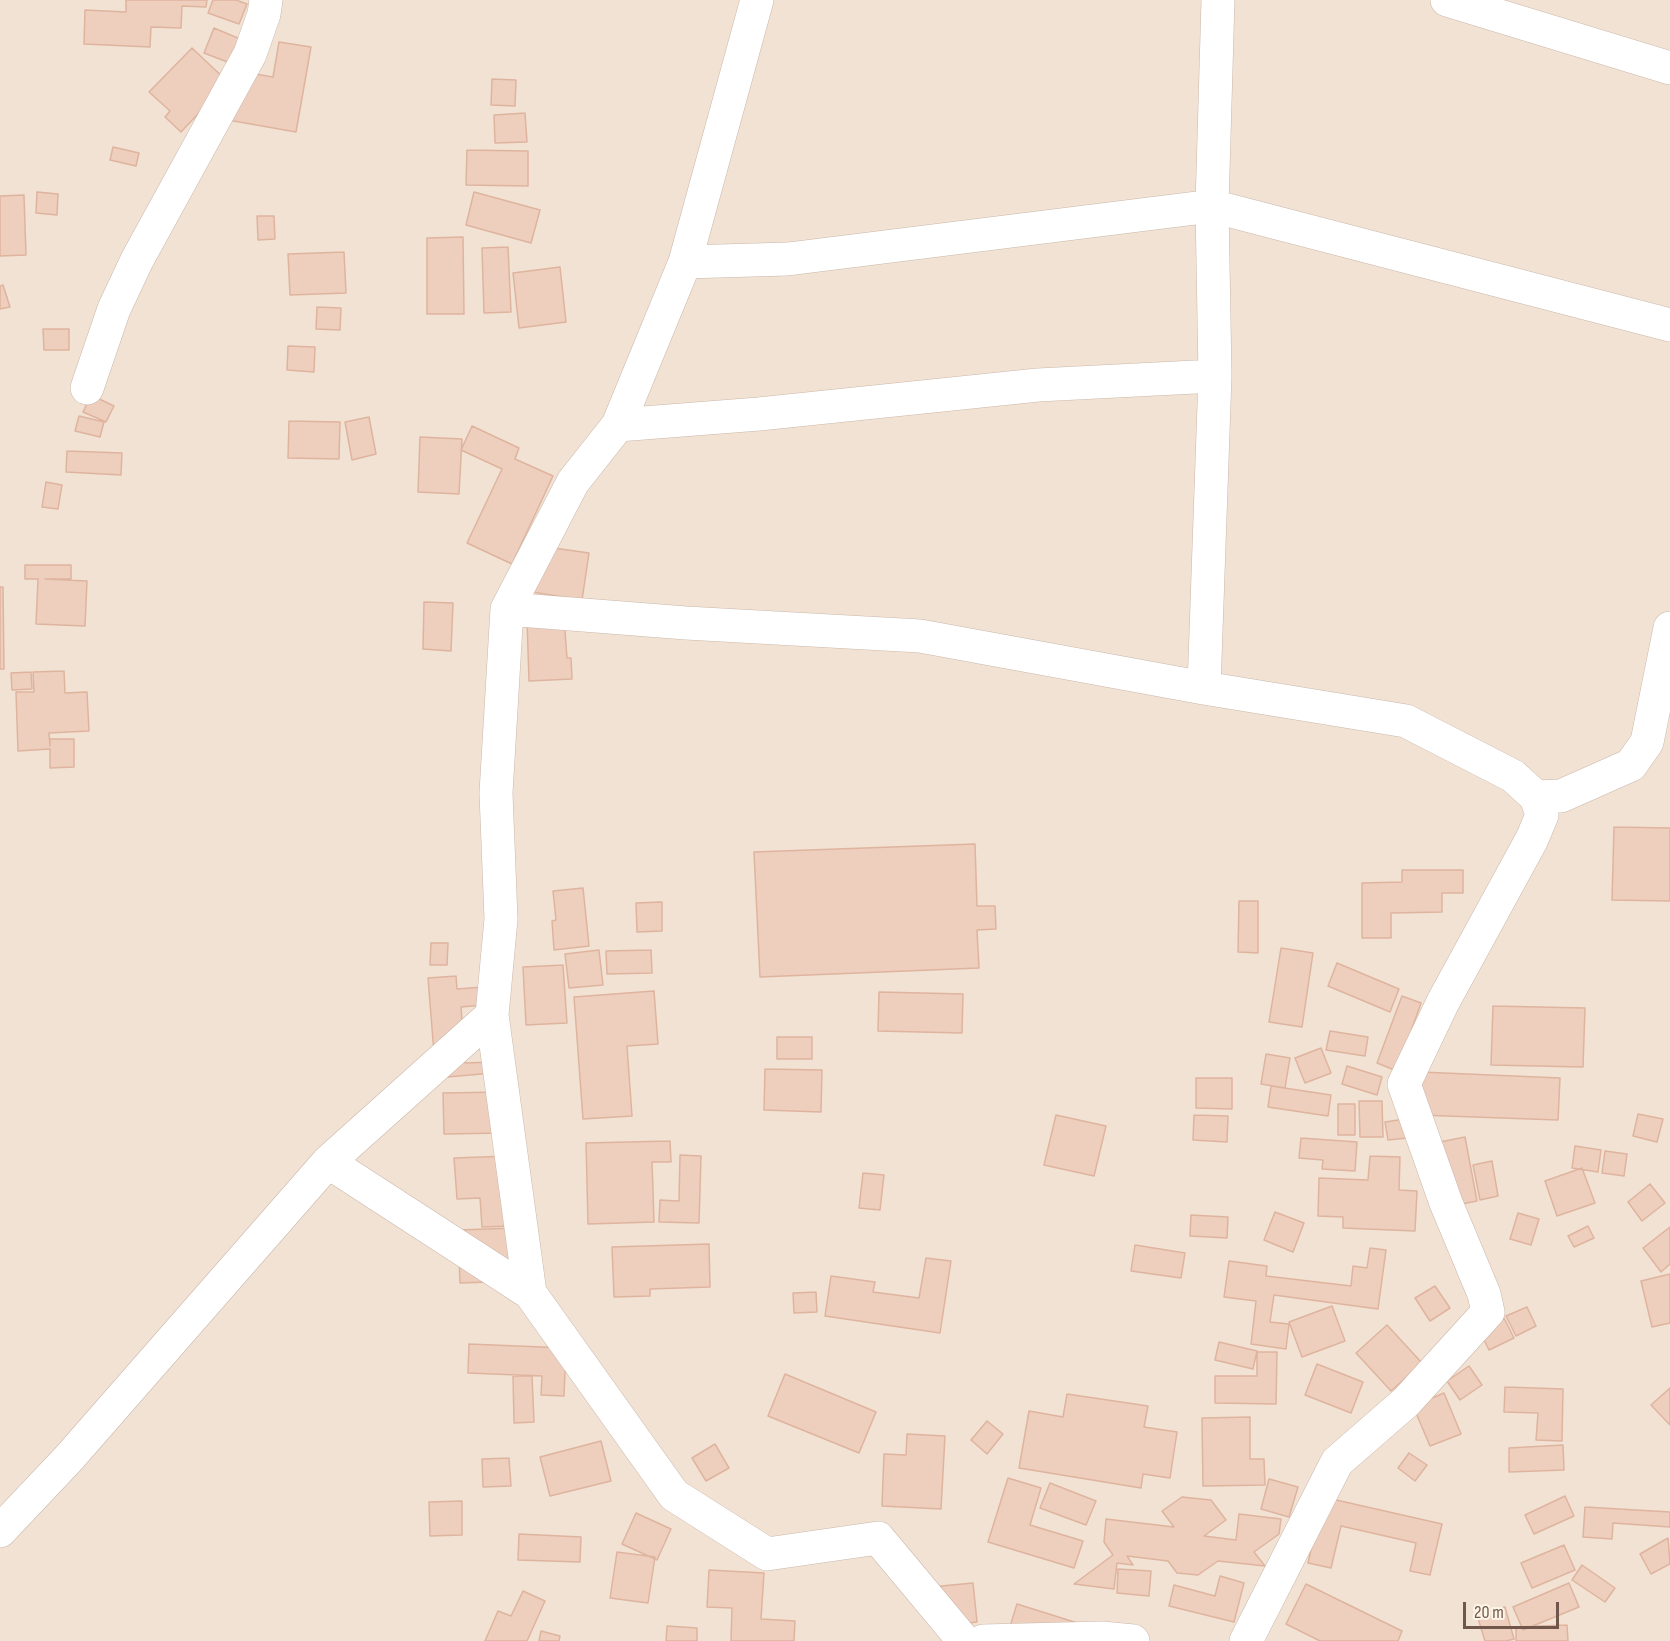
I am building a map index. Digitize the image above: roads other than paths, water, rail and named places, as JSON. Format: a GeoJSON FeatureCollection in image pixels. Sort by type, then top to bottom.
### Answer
{"type":"FeatureCollection","features":[{"type":"Feature","properties":{"kind":"street"},"geometry":{"type":"LineString","coordinates":[[87,388],[114,309],[137,261],[250,54],[264,14],[266,0]]}},
{"type":"Feature","properties":{"kind":"street"},"geometry":{"type":"LineString","coordinates":[[530,1293],[492,1015],[501,919],[496,793],[507,609],[573,482],[618,425],[685,262],[757,0]]}},
{"type":"Feature","properties":{"kind":"street"},"geometry":{"type":"LineString","coordinates":[[1204,688],[1215,376],[1212,206],[1218,0]]}},
{"type":"Feature","properties":{"kind":"street"},"geometry":{"type":"LineString","coordinates":[[1447,0],[1670,68]]}},
{"type":"Feature","properties":{"kind":"street"},"geometry":{"type":"LineString","coordinates":[[685,262],[788,259],[1212,206],[1670,324]]}},
{"type":"Feature","properties":{"kind":"street"},"geometry":{"type":"LineString","coordinates":[[618,425],[759,414],[1038,385],[1215,376]]}},
{"type":"Feature","properties":{"kind":"street"},"geometry":{"type":"LineString","coordinates":[[507,609],[686,623],[920,636],[1204,688],[1406,721],[1514,776],[1536,797],[1542,815],[1532,839],[1443,1002],[1404,1084],[1446,1203],[1484,1294],[1488,1312],[1406,1402],[1336,1462],[1246,1641]]}},
{"type":"Feature","properties":{"kind":"street"},"geometry":{"type":"LineString","coordinates":[[1536,797],[1561,796],[1631,765],[1647,742],[1670,628]]}},
{"type":"Feature","properties":{"kind":"street"},"geometry":{"type":"LineString","coordinates":[[0,1531],[69,1458],[328,1162],[492,1015]]}},
{"type":"Feature","properties":{"kind":"street"},"geometry":{"type":"LineString","coordinates":[[328,1162],[530,1293],[674,1495],[767,1554],[878,1538],[964,1641]]}},
{"type":"Feature","properties":{"kind":"street"},"geometry":{"type":"LineString","coordinates":[[983,1641],[1102,1638],[1133,1641]]}}]}
